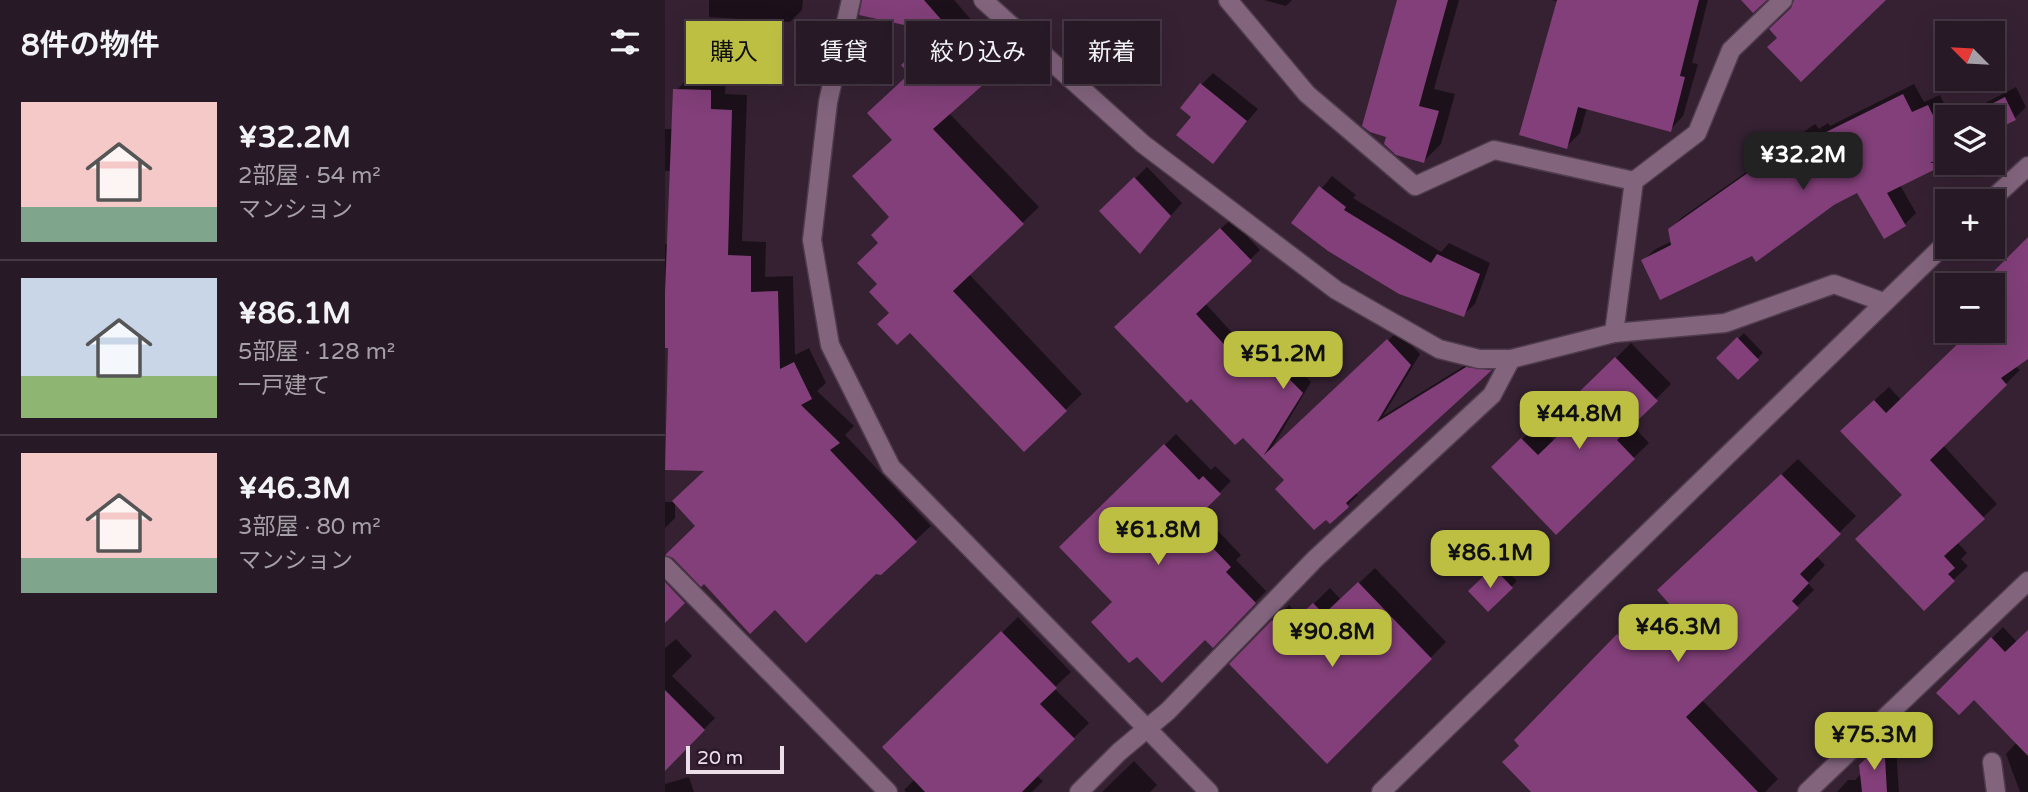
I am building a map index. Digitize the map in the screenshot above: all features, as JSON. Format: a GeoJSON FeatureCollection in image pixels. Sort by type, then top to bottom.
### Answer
{"type":"FeatureCollection","features":[{"type":"Feature","properties":{"kind":"street"},"geometry":{"type":"LineString","coordinates":[[851,0],[828,102],[812,240],[830,345],[891,467],[1145,730],[1209,792]]}},
{"type":"Feature","properties":{"kind":"street"},"geometry":{"type":"LineString","coordinates":[[983,0],[1143,144],[1336,290],[1439,349],[1479,359],[1511,359],[1614,333],[1725,323],[1834,284],[1882,302]]}},
{"type":"Feature","properties":{"kind":"street"},"geometry":{"type":"LineString","coordinates":[[1228,0],[1307,94],[1415,186],[1494,150],[1634,181]]}},
{"type":"Feature","properties":{"kind":"street"},"geometry":{"type":"LineString","coordinates":[[1614,333],[1634,181],[1697,133],[1731,50],[1783,0]]}},
{"type":"Feature","properties":{"kind":"street"},"geometry":{"type":"LineString","coordinates":[[2003,189],[2028,166]]}},
{"type":"Feature","properties":{"kind":"street"},"geometry":{"type":"LineString","coordinates":[[1381,792],[1935,253]]}},
{"type":"Feature","properties":{"kind":"street"},"geometry":{"type":"LineString","coordinates":[[1079,792],[1168,711],[1315,559],[1492,395],[1511,359]]}},
{"type":"Feature","properties":{"kind":"street"},"geometry":{"type":"LineString","coordinates":[[665,566],[888,792]]}},
{"type":"Feature","properties":{"kind":"street"},"geometry":{"type":"LineString","coordinates":[[1807,792],[2028,581]]}},
{"type":"Feature","properties":{"kind":"street"},"geometry":{"type":"LineString","coordinates":[[1992,762],[1996,792]]}},
{"type":"Feature","properties":{"kind":"building"},"geometry":{"type":"Polygon","coordinates":[[[862,0],[924,0],[942,21],[906,21],[906,25],[859,15],[862,0]]]}},
{"type":"Feature","properties":{"kind":"building"},"geometry":{"type":"Polygon","coordinates":[[[1397,0],[1448,0],[1419,106],[1439,111],[1424,163],[1396,155],[1384,144],[1386,137],[1370,132],[1362,126],[1397,0]]]}},
{"type":"Feature","properties":{"kind":"building"},"geometry":{"type":"Polygon","coordinates":[[[1557,0],[1699,0],[1680,76],[1685,77],[1671,132],[1578,107],[1567,149],[1519,135],[1557,0]]]}},
{"type":"Feature","properties":{"kind":"building"},"geometry":{"type":"Polygon","coordinates":[[[1741,0],[1767,0],[1753,13],[1741,0]]]}},
{"type":"Feature","properties":{"kind":"building"},"geometry":{"type":"Polygon","coordinates":[[[1794,0],[1886,0],[1801,82],[1767,47],[1777,38],[1769,29],[1791,8],[1794,0]]]}},
{"type":"Feature","properties":{"kind":"building"},"geometry":{"type":"Polygon","coordinates":[[[906,77],[906,84],[984,84],[933,129],[1024,224],[953,291],[1067,411],[1024,452],[910,333],[897,345],[877,324],[889,313],[869,292],[877,284],[857,263],[878,243],[871,235],[889,217],[852,176],[892,140],[867,113],[906,77]]]}},
{"type":"Feature","properties":{"kind":"building"},"geometry":{"type":"Polygon","coordinates":[[[1200,83],[1247,121],[1213,164],[1176,135],[1191,117],[1180,108],[1200,83]]]}},
{"type":"Feature","properties":{"kind":"building"},"geometry":{"type":"Polygon","coordinates":[[[673,89],[711,90],[711,109],[732,110],[728,255],[751,256],[751,292],[778,291],[780,369],[794,362],[812,399],[801,405],[840,443],[830,450],[917,542],[881,575],[876,574],[806,643],[775,610],[750,634],[704,584],[701,587],[673,558],[665,555],[695,526],[672,501],[704,471],[665,470],[668,348],[665,348],[665,292],[673,89]]]}},
{"type":"Feature","properties":{"kind":"building"},"geometry":{"type":"Polygon","coordinates":[[[1903,94],[1912,112],[1928,105],[1935,120],[1935,160],[1930,163],[1935,163],[1935,169],[1887,193],[1906,226],[1884,239],[1857,193],[1834,205],[1756,262],[1752,256],[1660,300],[1641,260],[1671,245],[1668,229],[1803,134],[1807,138],[1816,133],[1818,136],[1903,94]]]}},
{"type":"Feature","properties":{"kind":"building"},"geometry":{"type":"Polygon","coordinates":[[[2005,97],[2016,120],[2005,125],[2005,105],[1989,105],[2005,97]]]}},
{"type":"Feature","properties":{"kind":"building"},"geometry":{"type":"Polygon","coordinates":[[[1134,177],[1171,216],[1140,254],[1099,211],[1134,177]]]}},
{"type":"Feature","properties":{"kind":"building"},"geometry":{"type":"Polygon","coordinates":[[[1319,186],[1346,207],[1344,210],[1431,263],[1437,254],[1480,274],[1464,317],[1399,294],[1328,251],[1291,223],[1319,186]]]}},
{"type":"Feature","properties":{"kind":"building"},"geometry":{"type":"Polygon","coordinates":[[[1220,228],[1252,261],[1196,314],[1245,367],[1262,351],[1303,393],[1264,455],[1387,339],[1411,365],[1377,422],[1466,367],[1492,370],[1346,503],[1349,507],[1330,524],[1326,520],[1314,530],[1275,489],[1284,480],[1243,438],[1235,445],[1191,399],[1187,403],[1114,327],[1220,228]]]}},
{"type":"Feature","properties":{"kind":"building"},"geometry":{"type":"Polygon","coordinates":[[[2028,237],[2028,359],[2001,378],[2007,385],[1930,460],[1985,519],[1944,556],[1955,568],[1948,574],[1955,581],[1924,611],[1855,539],[1902,495],[1840,431],[1874,400],[1886,413],[1959,343],[2005,343],[2005,273],[1992,273],[2028,237]]]}},
{"type":"Feature","properties":{"kind":"building"},"geometry":{"type":"Polygon","coordinates":[[[1737,337],[1759,360],[1738,380],[1716,358],[1737,337]]]}},
{"type":"Feature","properties":{"kind":"building"},"geometry":{"type":"Polygon","coordinates":[[[1615,357],[1658,401],[1617,440],[1635,459],[1556,535],[1491,467],[1521,438],[1538,455],[1592,403],[1580,391],[1615,357]]]}},
{"type":"Feature","properties":{"kind":"building"},"geometry":{"type":"Polygon","coordinates":[[[1164,444],[1199,480],[1203,476],[1221,494],[1190,524],[1231,567],[1226,572],[1256,603],[1213,648],[1205,640],[1162,683],[1137,657],[1129,663],[1091,622],[1112,602],[1059,547],[1164,444]]]}},
{"type":"Feature","properties":{"kind":"building"},"geometry":{"type":"Polygon","coordinates":[[[1781,474],[1841,534],[1800,574],[1809,583],[1792,601],[1799,608],[1686,717],[1758,792],[1531,792],[1502,762],[1519,746],[1514,740],[1617,634],[1629,647],[1671,606],[1657,590],[1781,474]]]}},
{"type":"Feature","properties":{"kind":"building"},"geometry":{"type":"Polygon","coordinates":[[[1493,567],[1513,588],[1488,612],[1468,591],[1493,567]]]}},
{"type":"Feature","properties":{"kind":"building"},"geometry":{"type":"Polygon","coordinates":[[[665,582],[685,603],[665,623],[665,582]]]}},
{"type":"Feature","properties":{"kind":"building"},"geometry":{"type":"Polygon","coordinates":[[[1358,582],[1432,659],[1327,764],[1229,664],[1272,620],[1283,631],[1313,603],[1324,614],[1358,582]]]}},
{"type":"Feature","properties":{"kind":"building"},"geometry":{"type":"Polygon","coordinates":[[[2028,630],[2028,756],[1974,700],[1959,715],[1936,693],[1991,637],[2005,652],[2028,630]]]}},
{"type":"Feature","properties":{"kind":"building"},"geometry":{"type":"Polygon","coordinates":[[[1001,631],[1057,688],[1040,704],[1075,739],[1022,792],[925,792],[882,747],[1001,631]]]}},
{"type":"Feature","properties":{"kind":"building"},"geometry":{"type":"Polygon","coordinates":[[[665,690],[705,730],[665,771],[665,690]]]}},
{"type":"Feature","properties":{"kind":"building"},"geometry":{"type":"Polygon","coordinates":[[[1884,741],[1887,792],[1862,792],[1859,765],[1884,741]]]}}]}
